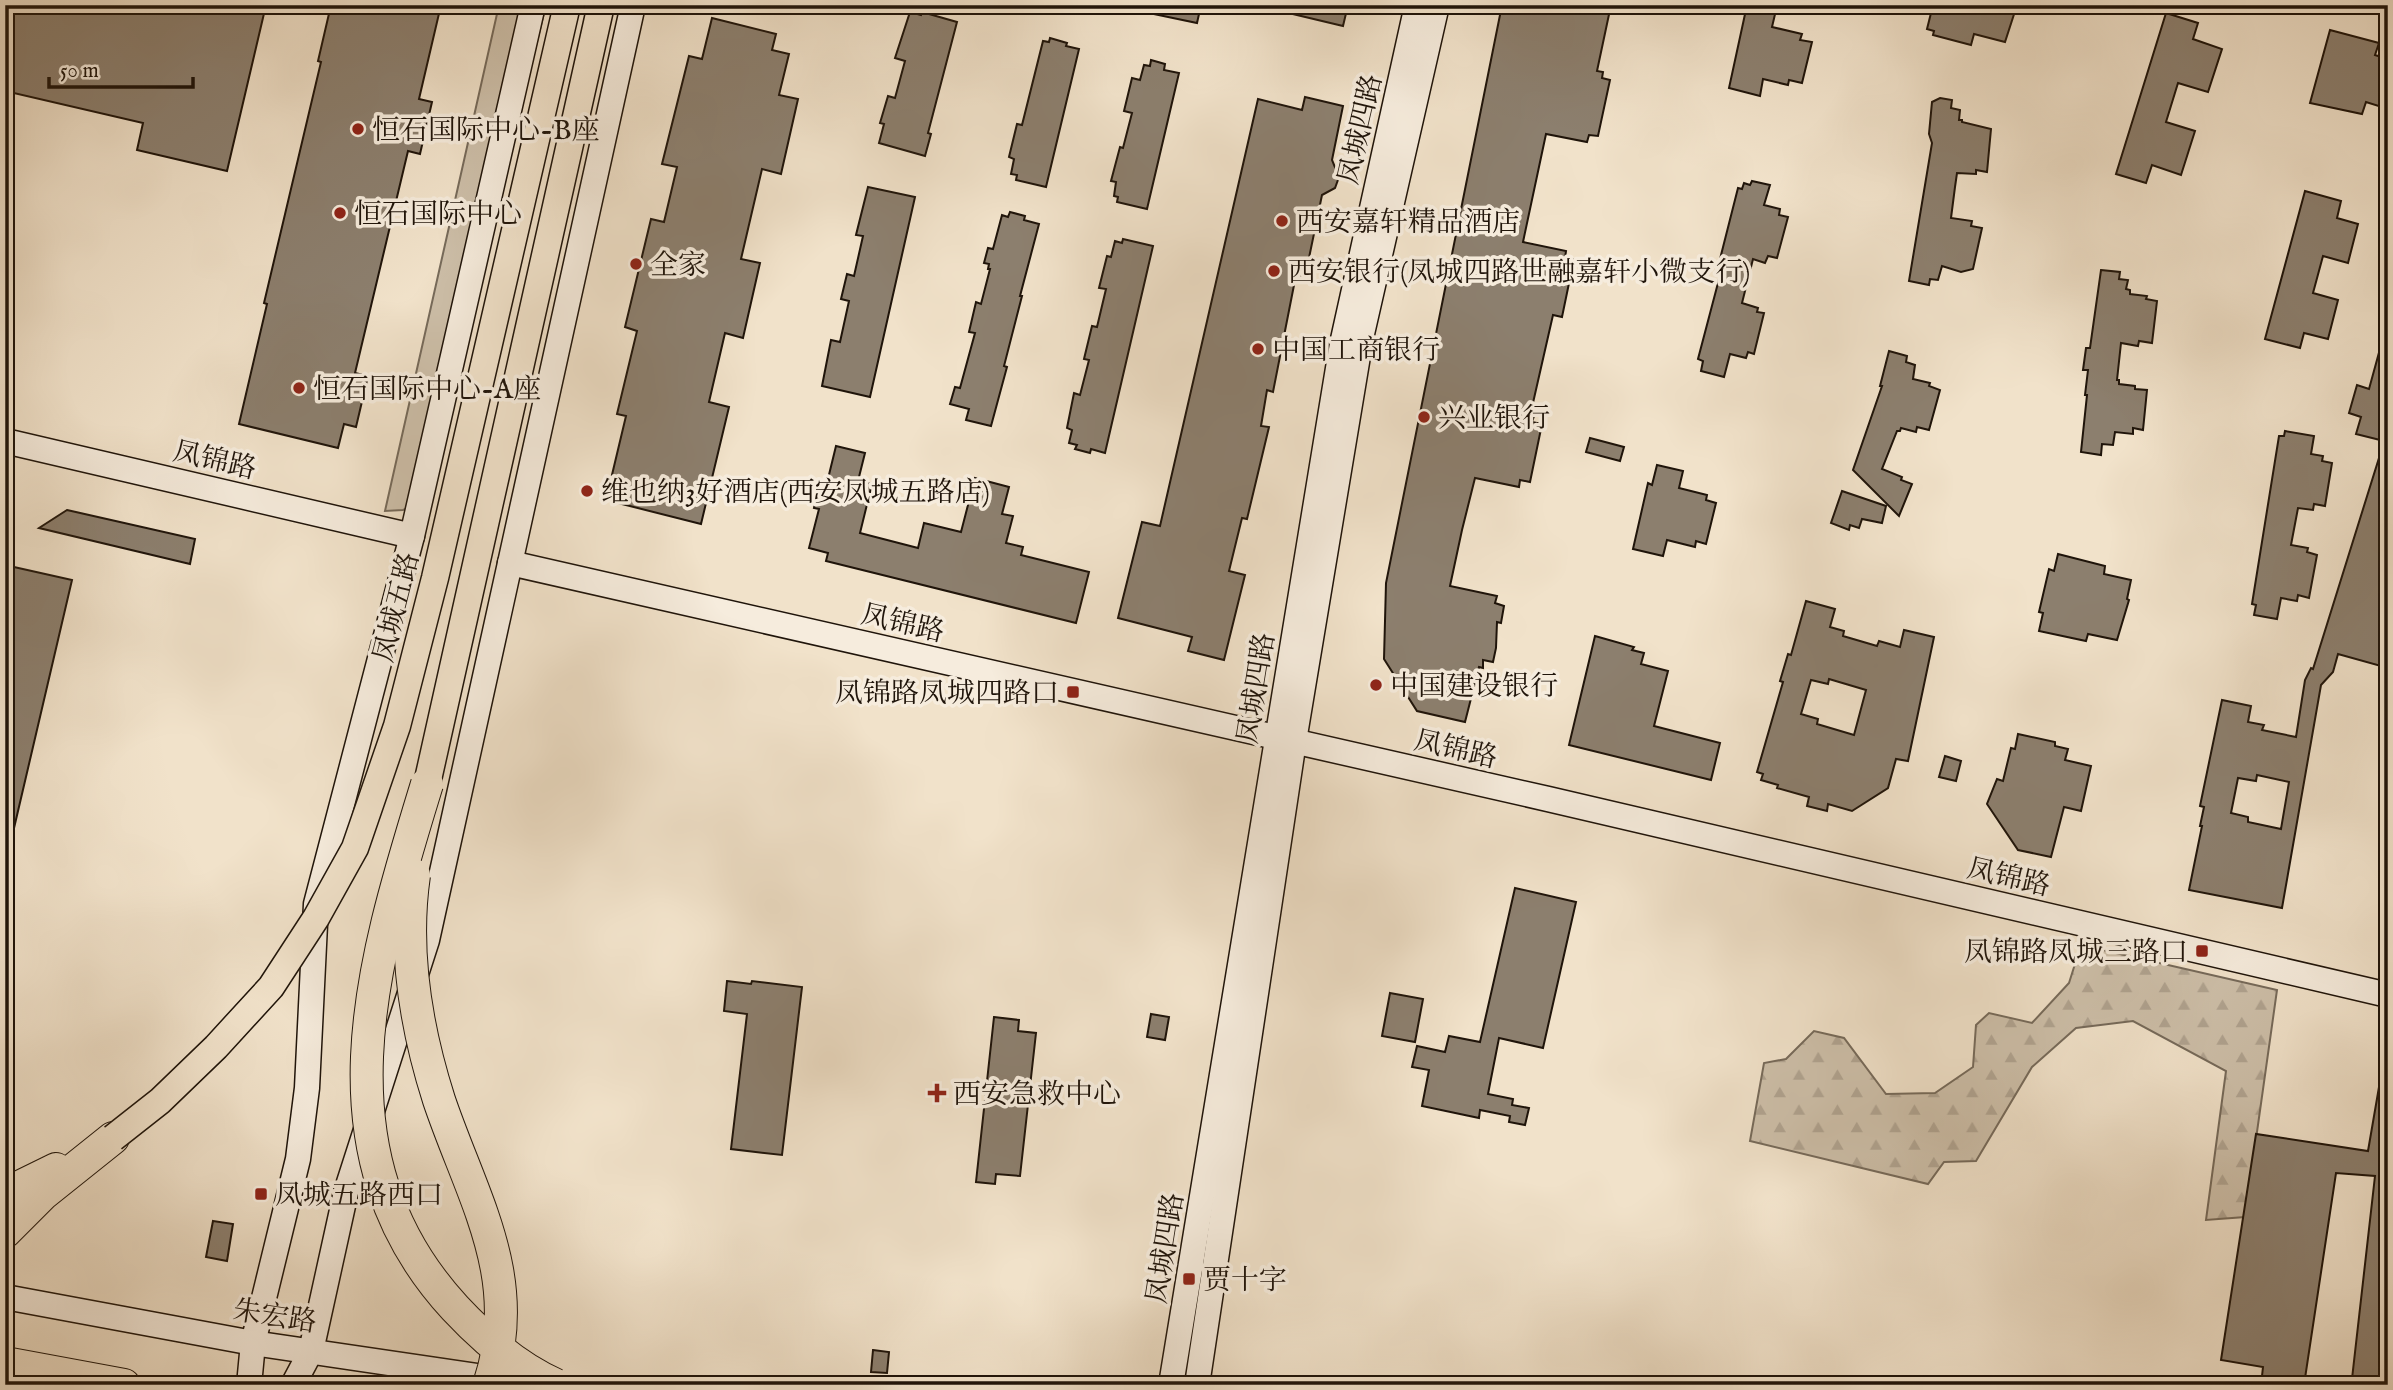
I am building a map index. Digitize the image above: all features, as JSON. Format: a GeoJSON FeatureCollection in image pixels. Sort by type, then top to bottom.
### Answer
{"type":"FeatureCollection","features":[{"type":"Feature","properties":{"kind":"highway"},"geometry":{"type":"LineString","coordinates":[[427,784],[412,884],[410,943],[415,1003],[439,1097],[483,1214],[496,1259],[502,1308],[498,1359],[489,1385]]}},
{"type":"Feature","properties":{"kind":"highway"},"geometry":{"type":"LineString","coordinates":[[427,784],[384,932],[368,1021],[366,1084],[373,1144],[389,1204],[415,1255],[440,1291],[477,1331],[512,1359],[556,1385]]}},
{"type":"Feature","properties":{"kind":"highway"},"geometry":{"type":"LineString","coordinates":[[5,1194],[113,1138]]}},
{"type":"Feature","properties":{"kind":"highway"},"geometry":{"type":"LineString","coordinates":[[5,1232],[43,1194],[113,1138]]}},
{"type":"Feature","properties":{"kind":"highway"},"geometry":{"type":"LineString","coordinates":[[5,1363],[124,1385]]}},
{"type":"Feature","properties":{"kind":"main road","name":"凤城五路"},"geometry":{"type":"LineString","coordinates":[[113,1138],[160,1101],[207,1056],[271,987],[316,918],[355,848],[397,726],[435,578],[567,5]]}},
{"type":"Feature","properties":{"kind":"main road"},"geometry":{"type":"LineString","coordinates":[[427,784],[601,5]]}},
{"type":"Feature","properties":{"kind":"street"},"geometry":{"type":"LineString","coordinates":[[249,1385],[253,1343],[298,1159],[307,1088],[316,904],[412,536],[533,5]]}},
{"type":"Feature","properties":{"kind":"street"},"geometry":{"type":"LineString","coordinates":[[293,1385],[311,1351],[346,1192],[427,940],[633,5]]}},
{"type":"Feature","properties":{"kind":"street","name":"凤城四路"},"geometry":{"type":"LineString","coordinates":[[1197,1385],[1342,344],[1417,5]]}},
{"type":"Feature","properties":{"kind":"street","name":"凤城四路"},"geometry":{"type":"LineString","coordinates":[[1171,1385],[1285,740],[1361,338],[1437,5]]}},
{"type":"Feature","properties":{"kind":"street","name":"凤锦路"},"geometry":{"type":"LineString","coordinates":[[5,441],[412,536]]}},
{"type":"Feature","properties":{"kind":"street","name":"凤锦路"},"geometry":{"type":"LineString","coordinates":[[510,563],[2388,995]]}},
{"type":"Feature","properties":{"kind":"street","name":"朱宏路"},"geometry":{"type":"LineString","coordinates":[[5,1297],[253,1343],[538,1385]]}},
{"type":"Feature","properties":{"kind":"green space"},"geometry":{"type":"Polygon","coordinates":[[[499,5],[546,5],[424,502],[403,510],[385,511],[499,5]]]}},
{"type":"Feature","properties":{"kind":"green space"},"geometry":{"type":"Polygon","coordinates":[[[2081,945],[2277,990],[2245,1217],[2206,1220],[2226,1071],[2133,1021],[2076,1028],[2032,1067],[1976,1161],[1944,1162],[1928,1184],[1750,1141],[1764,1063],[1786,1059],[1814,1031],[1844,1038],[1886,1094],[1935,1093],[1973,1067],[1976,1025],[1989,1013],[2032,1023],[2069,983],[2081,945]]]}},
{"type":"Feature","properties":{"kind":"building"},"geometry":{"type":"Polygon","coordinates":[[[5,5],[266,5],[227,171],[137,150],[143,123],[5,91],[5,5]]]}},
{"type":"Feature","properties":{"kind":"building","name":"恒石国际中心"},"geometry":{"type":"Polygon","coordinates":[[[331,5],[441,5],[419,99],[432,102],[420,154],[408,151],[355,373],[368,376],[356,427],[344,424],[338,448],[239,424],[267,304],[264,303],[321,62],[318,61],[331,5]]]}},
{"type":"Feature","properties":{"kind":"building"},"geometry":{"type":"Polygon","coordinates":[[[1145,5],[1201,5],[1197,23],[1144,12],[1145,5]]]}},
{"type":"Feature","properties":{"kind":"building"},"geometry":{"type":"Polygon","coordinates":[[[1281,5],[1348,5],[1343,26],[1280,11],[1281,5]]]}},
{"type":"Feature","properties":{"kind":"building"},"geometry":{"type":"Polygon","coordinates":[[[1502,5],[1611,5],[1597,71],[1603,72],[1602,78],[1610,80],[1598,136],[1589,135],[1587,142],[1546,134],[1523,242],[1566,251],[1565,258],[1574,259],[1562,317],[1553,315],[1530,416],[1534,416],[1532,422],[1542,424],[1530,482],[1520,480],[1519,487],[1475,478],[1462,530],[1450,586],[1497,596],[1495,603],[1504,606],[1501,623],[1497,622],[1493,662],[1483,660],[1483,668],[1479,667],[1465,722],[1417,711],[1384,659],[1386,583],[1502,5]]]}},
{"type":"Feature","properties":{"kind":"building"},"geometry":{"type":"Polygon","coordinates":[[[1747,5],[1776,10],[1772,27],[1802,34],[1800,40],[1812,42],[1802,83],[1789,80],[1788,85],[1763,79],[1760,96],[1729,88],[1747,5]]]}},
{"type":"Feature","properties":{"kind":"building"},"geometry":{"type":"Polygon","coordinates":[[[1933,5],[2017,5],[2005,42],[1974,34],[1971,45],[1933,35],[1934,31],[1927,29],[1933,5]]]}},
{"type":"Feature","properties":{"kind":"building"},"geometry":{"type":"Polygon","coordinates":[[[910,12],[921,15],[922,12],[957,22],[928,133],[931,134],[925,156],[879,143],[884,124],[880,123],[888,96],[895,98],[905,61],[895,58],[910,12]]]}},
{"type":"Feature","properties":{"kind":"building"},"geometry":{"type":"Polygon","coordinates":[[[2166,13],[2198,23],[2193,39],[2222,49],[2208,92],[2178,83],[2166,122],[2195,131],[2181,175],[2152,165],[2146,183],[2116,174],[2166,13]]]}},
{"type":"Feature","properties":{"kind":"building"},"geometry":{"type":"Polygon","coordinates":[[[712,18],[776,34],[772,50],[789,54],[779,95],[798,99],[781,174],[762,169],[741,259],[760,263],[743,338],[725,333],[709,402],[729,407],[701,524],[606,500],[626,416],[617,414],[637,331],[625,327],[651,219],[664,222],[677,167],[662,164],[689,56],[702,59],[712,18]]]}},
{"type":"Feature","properties":{"kind":"building"},"geometry":{"type":"Polygon","coordinates":[[[2330,30],[2379,43],[2375,55],[2388,59],[2388,109],[2366,102],[2362,114],[2310,103],[2330,30]]]}},
{"type":"Feature","properties":{"kind":"building"},"geometry":{"type":"Polygon","coordinates":[[[1050,38],[1079,49],[1046,187],[1016,180],[1017,175],[1011,174],[1014,159],[1009,157],[1017,124],[1022,125],[1043,41],[1049,42],[1050,38]]]}},
{"type":"Feature","properties":{"kind":"building"},"geometry":{"type":"Polygon","coordinates":[[[1151,60],[1165,64],[1164,70],[1179,73],[1147,209],[1117,202],[1118,197],[1114,196],[1116,182],[1111,181],[1132,113],[1124,111],[1132,78],[1140,80],[1144,65],[1150,66],[1151,60]]]}},
{"type":"Feature","properties":{"kind":"building"},"geometry":{"type":"Polygon","coordinates":[[[1305,97],[1343,106],[1332,160],[1339,177],[1335,188],[1322,195],[1304,282],[1295,280],[1273,392],[1267,390],[1261,426],[1269,427],[1247,519],[1242,518],[1229,571],[1245,575],[1224,660],[1188,651],[1192,637],[1118,618],[1142,522],[1160,526],[1258,99],[1302,110],[1305,97]]]}},
{"type":"Feature","properties":{"kind":"building"},"geometry":{"type":"Polygon","coordinates":[[[1940,98],[1952,100],[1951,108],[1960,110],[1959,120],[1962,122],[1991,129],[1987,172],[1976,170],[1976,174],[1957,173],[1951,218],[1972,221],[1971,226],[1982,228],[1973,269],[1961,272],[1942,266],[1938,280],[1930,279],[1929,285],[1909,281],[1932,143],[1929,134],[1932,102],[1940,98]]]}},
{"type":"Feature","properties":{"kind":"building"},"geometry":{"type":"Polygon","coordinates":[[[1752,181],[1770,185],[1764,205],[1780,209],[1779,215],[1788,217],[1777,258],[1768,256],[1765,263],[1753,259],[1742,303],[1764,313],[1754,354],[1748,352],[1746,358],[1730,354],[1724,377],[1701,371],[1703,361],[1698,359],[1723,264],[1719,263],[1738,188],[1742,189],[1744,183],[1750,185],[1752,181]]]}},
{"type":"Feature","properties":{"kind":"building"},"geometry":{"type":"Polygon","coordinates":[[[868,187],[915,197],[870,397],[822,386],[831,340],[840,342],[849,301],[841,299],[847,274],[854,276],[863,236],[856,235],[868,187]]]}},
{"type":"Feature","properties":{"kind":"building"},"geometry":{"type":"Polygon","coordinates":[[[2305,191],[2341,201],[2337,218],[2358,224],[2348,263],[2323,256],[2313,293],[2338,300],[2328,339],[2304,333],[2300,348],[2265,339],[2305,191]]]}},
{"type":"Feature","properties":{"kind":"building"},"geometry":{"type":"Polygon","coordinates":[[[1010,212],[1039,224],[991,426],[966,420],[969,409],[950,404],[955,387],[960,388],[975,333],[969,332],[976,302],[981,304],[990,269],[989,264],[984,263],[988,248],[993,249],[1002,215],[1008,217],[1010,212]]]}},
{"type":"Feature","properties":{"kind":"building"},"geometry":{"type":"Polygon","coordinates":[[[1123,239],[1153,246],[1105,453],[1091,449],[1090,453],[1075,449],[1077,445],[1069,443],[1072,430],[1067,428],[1074,393],[1080,395],[1089,360],[1084,359],[1092,326],[1097,327],[1106,289],[1099,288],[1107,256],[1111,257],[1115,241],[1122,243],[1123,239]]]}},
{"type":"Feature","properties":{"kind":"building"},"geometry":{"type":"Polygon","coordinates":[[[2101,270],[2120,272],[2119,279],[2128,280],[2126,289],[2130,290],[2130,294],[2147,296],[2146,299],[2157,301],[2152,343],[2139,341],[2138,346],[2121,343],[2117,380],[2119,384],[2147,390],[2143,430],[2133,428],[2133,434],[2115,432],[2113,445],[2102,444],[2101,455],[2081,452],[2088,370],[2083,370],[2086,348],[2090,348],[2101,270]]]}},
{"type":"Feature","properties":{"kind":"building"},"geometry":{"type":"Polygon","coordinates":[[[2383,338],[2388,338],[2388,442],[2356,434],[2361,417],[2349,413],[2357,385],[2369,389],[2383,338]]]}},
{"type":"Feature","properties":{"kind":"building"},"geometry":{"type":"Polygon","coordinates":[[[1889,351],[1907,356],[1906,362],[1915,365],[1913,379],[1930,383],[1929,386],[1940,390],[1929,430],[1917,427],[1916,432],[1901,428],[1897,431],[1882,469],[1912,484],[1899,516],[1853,470],[1882,386],[1889,351]]]}},
{"type":"Feature","properties":{"kind":"building"},"geometry":{"type":"Polygon","coordinates":[[[2285,431],[2314,436],[2311,454],[2323,456],[2322,461],[2332,463],[2325,506],[2314,504],[2313,510],[2298,508],[2291,545],[2308,548],[2307,552],[2317,555],[2309,598],[2298,595],[2297,601],[2281,598],[2277,619],[2254,615],[2256,605],[2252,604],[2279,436],[2284,436],[2285,431]]]}},
{"type":"Feature","properties":{"kind":"building"},"geometry":{"type":"Polygon","coordinates":[[[1590,438],[1624,447],[1620,461],[1586,452],[1590,438]]]}},
{"type":"Feature","properties":{"kind":"building"},"geometry":{"type":"Polygon","coordinates":[[[2384,442],[2388,442],[2388,479],[2380,505],[2388,506],[2388,668],[2338,654],[2333,672],[2321,685],[2282,908],[2189,890],[2202,826],[2204,807],[2200,806],[2222,700],[2251,706],[2248,722],[2264,725],[2262,730],[2296,737],[2305,680],[2311,668],[2313,669],[2384,442]],[[2257,775],[2256,781],[2238,778],[2231,813],[2248,817],[2248,822],[2281,829],[2289,782],[2257,775]]]}},
{"type":"Feature","properties":{"kind":"building"},"geometry":{"type":"Polygon","coordinates":[[[836,446],[865,453],[858,481],[872,484],[860,533],[918,548],[924,523],[961,532],[975,478],[1009,487],[1002,514],[1013,516],[1006,543],[1023,547],[1021,555],[1089,572],[1076,623],[826,561],[828,553],[809,548],[819,509],[814,508],[819,485],[826,487],[836,446]]]}},
{"type":"Feature","properties":{"kind":"building"},"geometry":{"type":"Polygon","coordinates":[[[1657,465],[1683,471],[1679,488],[1707,495],[1706,500],[1716,503],[1706,544],[1696,541],[1695,547],[1667,540],[1663,556],[1633,549],[1648,483],[1652,485],[1657,465]]]}},
{"type":"Feature","properties":{"kind":"building"},"geometry":{"type":"Polygon","coordinates":[[[1842,491],[1886,506],[1882,523],[1862,519],[1859,528],[1850,525],[1849,530],[1831,523],[1842,491]]]}},
{"type":"Feature","properties":{"kind":"building"},"geometry":{"type":"Polygon","coordinates":[[[67,510],[195,539],[190,564],[39,528],[67,510]]]}},
{"type":"Feature","properties":{"kind":"building"},"geometry":{"type":"Polygon","coordinates":[[[2058,554],[2105,566],[2104,574],[2131,580],[2129,600],[2117,640],[2088,634],[2086,641],[2039,631],[2043,613],[2039,612],[2049,569],[2054,571],[2058,554]]]}},
{"type":"Feature","properties":{"kind":"building"},"geometry":{"type":"Polygon","coordinates":[[[5,565],[72,580],[11,841],[5,841],[5,565]]]}},
{"type":"Feature","properties":{"kind":"building"},"geometry":{"type":"Polygon","coordinates":[[[1806,601],[1835,609],[1830,627],[1844,631],[1843,636],[1877,646],[1879,641],[1900,647],[1904,630],[1934,637],[1908,761],[1896,759],[1888,788],[1852,811],[1828,804],[1827,811],[1807,806],[1809,797],[1777,788],[1778,785],[1761,780],[1763,774],[1757,772],[1783,682],[1780,681],[1788,654],[1791,655],[1806,601]],[[1829,679],[1828,684],[1811,680],[1801,714],[1818,719],[1817,724],[1854,735],[1866,690],[1829,679]]]}},
{"type":"Feature","properties":{"kind":"building"},"geometry":{"type":"Polygon","coordinates":[[[1595,636],[1634,647],[1632,650],[1644,653],[1641,664],[1668,671],[1654,726],[1720,743],[1711,780],[1569,745],[1595,636]]]}},
{"type":"Feature","properties":{"kind":"building"},"geometry":{"type":"Polygon","coordinates":[[[2018,734],[2055,742],[2055,746],[2068,749],[2065,760],[2091,766],[2081,811],[2064,807],[2051,857],[2018,850],[1987,804],[1997,779],[2003,781],[2011,748],[2015,749],[2018,734]]]}},
{"type":"Feature","properties":{"kind":"building"},"geometry":{"type":"Polygon","coordinates":[[[1945,756],[1961,761],[1956,781],[1939,777],[1945,756]]]}},
{"type":"Feature","properties":{"kind":"building"},"geometry":{"type":"Polygon","coordinates":[[[1515,888],[1576,902],[1543,1048],[1499,1038],[1488,1094],[1513,1099],[1512,1105],[1529,1108],[1525,1125],[1509,1122],[1510,1116],[1480,1110],[1479,1118],[1422,1106],[1429,1070],[1412,1067],[1417,1046],[1445,1052],[1449,1036],[1480,1042],[1515,888]]]}},
{"type":"Feature","properties":{"kind":"building"},"geometry":{"type":"Polygon","coordinates":[[[727,981],[802,987],[782,1155],[731,1149],[747,1014],[724,1011],[727,981]]]}},
{"type":"Feature","properties":{"kind":"building"},"geometry":{"type":"Polygon","coordinates":[[[1390,993],[1423,999],[1415,1042],[1382,1036],[1390,993]]]}},
{"type":"Feature","properties":{"kind":"building"},"geometry":{"type":"Polygon","coordinates":[[[1151,1014],[1169,1017],[1165,1040],[1147,1037],[1151,1014]]]}},
{"type":"Feature","properties":{"kind":"building"},"geometry":{"type":"Polygon","coordinates":[[[994,1017],[1019,1020],[1018,1031],[1036,1033],[1020,1176],[996,1174],[995,1184],[976,1182],[994,1017]]]}},
{"type":"Feature","properties":{"kind":"building"},"geometry":{"type":"Polygon","coordinates":[[[2379,1087],[2388,1087],[2388,1384],[2352,1379],[2375,1176],[2336,1173],[2304,1385],[2261,1385],[2263,1367],[2221,1360],[2256,1134],[2368,1151],[2379,1087]]]}},
{"type":"Feature","properties":{"kind":"building"},"geometry":{"type":"Polygon","coordinates":[[[213,1221],[233,1224],[227,1261],[206,1257],[213,1221]]]}},
{"type":"Feature","properties":{"kind":"building"},"geometry":{"type":"Polygon","coordinates":[[[873,1350],[889,1352],[887,1373],[871,1372],[873,1350]]]}},
{"type":"Feature","properties":{"kind":"place","name":"恒石国际中心-B座"},"geometry":{"type":"Point","coordinates":[358,129]}},
{"type":"Feature","properties":{"kind":"place","name":"恒石国际中心"},"geometry":{"type":"Point","coordinates":[340,213]}},
{"type":"Feature","properties":{"kind":"place","name":"西安嘉轩精品酒店"},"geometry":{"type":"Point","coordinates":[1282,221]}},
{"type":"Feature","properties":{"kind":"place","name":"全家"},"geometry":{"type":"Point","coordinates":[636,264]}},
{"type":"Feature","properties":{"kind":"place","name":"西安银行(凤城四路世融嘉轩小微支行)"},"geometry":{"type":"Point","coordinates":[1274,271]}},
{"type":"Feature","properties":{"kind":"place","name":"中国工商银行"},"geometry":{"type":"Point","coordinates":[1258,349]}},
{"type":"Feature","properties":{"kind":"place","name":"恒石国际中心-A座"},"geometry":{"type":"Point","coordinates":[299,388]}},
{"type":"Feature","properties":{"kind":"place","name":"兴业银行"},"geometry":{"type":"Point","coordinates":[1424,417]}},
{"type":"Feature","properties":{"kind":"place","name":"维也纳3好酒店(西安凤城五路店)"},"geometry":{"type":"Point","coordinates":[587,491]}},
{"type":"Feature","properties":{"kind":"place","name":"中国建设银行"},"geometry":{"type":"Point","coordinates":[1376,685]}},
{"type":"Feature","properties":{"kind":"place","name":"凤锦路凤城四路口"},"geometry":{"type":"Point","coordinates":[1073,692]}},
{"type":"Feature","properties":{"kind":"place","name":"凤锦路凤城三路口"},"geometry":{"type":"Point","coordinates":[2202,951]}},
{"type":"Feature","properties":{"kind":"place","name":"西安急救中心"},"geometry":{"type":"Point","coordinates":[937,1093]}},
{"type":"Feature","properties":{"kind":"place","name":"凤城五路西口"},"geometry":{"type":"Point","coordinates":[261,1194]}},
{"type":"Feature","properties":{"kind":"place","name":"贾十字"},"geometry":{"type":"Point","coordinates":[1189,1279]}}]}
